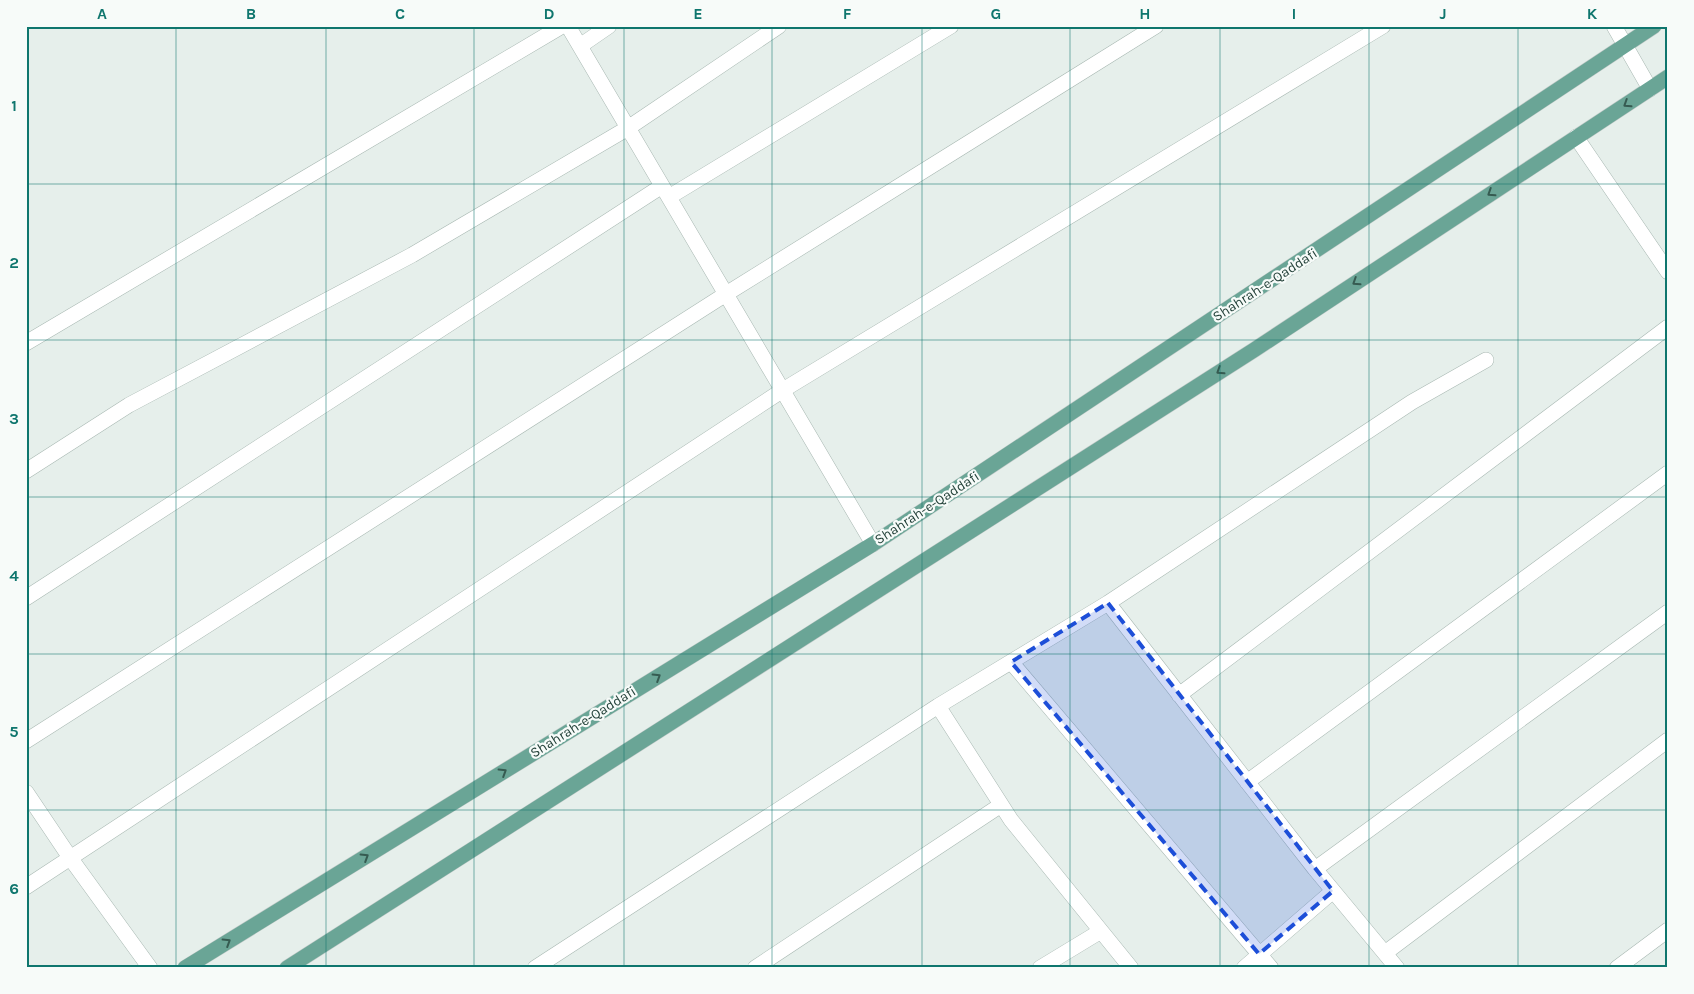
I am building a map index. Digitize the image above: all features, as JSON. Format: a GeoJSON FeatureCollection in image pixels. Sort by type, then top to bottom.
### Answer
{"type":"FeatureCollection","features":[{"type":"Feature","properties":{"kind":"main road","name":"Shahrah-e-Qaddafi"},"geometry":{"type":"LineString","coordinates":[[185,968],[873,544],[1654,26]]}},
{"type":"Feature","properties":{"kind":"main road"},"geometry":{"type":"LineString","coordinates":[[287,968],[1245,355],[1668,77]]}},
{"type":"Feature","properties":{"kind":"street"},"geometry":{"type":"LineString","coordinates":[[26,343],[562,26]]}},
{"type":"Feature","properties":{"kind":"street"},"geometry":{"type":"LineString","coordinates":[[568,26],[873,544]]}},
{"type":"Feature","properties":{"kind":"street"},"geometry":{"type":"LineString","coordinates":[[580,46],[609,26]]}},
{"type":"Feature","properties":{"kind":"street"},"geometry":{"type":"LineString","coordinates":[[26,471],[130,406],[412,255],[628,128],[779,26]]}},
{"type":"Feature","properties":{"kind":"street"},"geometry":{"type":"LineString","coordinates":[[26,598],[665,192],[950,26]]}},
{"type":"Feature","properties":{"kind":"street"},"geometry":{"type":"LineString","coordinates":[[26,740],[726,294],[1156,26]]}},
{"type":"Feature","properties":{"kind":"street"},"geometry":{"type":"LineString","coordinates":[[26,887],[783,390],[1383,26]]}},
{"type":"Feature","properties":{"kind":"street"},"geometry":{"type":"LineString","coordinates":[[1614,26],[1650,89]]}},
{"type":"Feature","properties":{"kind":"street"},"geometry":{"type":"LineString","coordinates":[[1576,137],[1668,272]]}},
{"type":"Feature","properties":{"kind":"street"},"geometry":{"type":"LineString","coordinates":[[1179,695],[1668,327]]}},
{"type":"Feature","properties":{"kind":"street"},"geometry":{"type":"LineString","coordinates":[[535,968],[938,706],[1108,604],[1412,402],[1486,360]]}},
{"type":"Feature","properties":{"kind":"street"},"geometry":{"type":"LineString","coordinates":[[1246,782],[1668,473]]}},
{"type":"Feature","properties":{"kind":"street"},"geometry":{"type":"LineString","coordinates":[[1108,604],[1315,869],[1397,968]]}},
{"type":"Feature","properties":{"kind":"street"},"geometry":{"type":"LineString","coordinates":[[1315,869],[1668,612]]}},
{"type":"Feature","properties":{"kind":"street"},"geometry":{"type":"LineString","coordinates":[[1011,662],[1271,968]]}},
{"type":"Feature","properties":{"kind":"street"},"geometry":{"type":"LineString","coordinates":[[938,706],[1011,820],[1131,968]]}},
{"type":"Feature","properties":{"kind":"street"},"geometry":{"type":"LineString","coordinates":[[1385,953],[1668,740]]}},
{"type":"Feature","properties":{"kind":"street"},"geometry":{"type":"LineString","coordinates":[[26,792],[71,859],[150,968]]}},
{"type":"Feature","properties":{"kind":"street"},"geometry":{"type":"LineString","coordinates":[[755,968],[1001,805]]}},
{"type":"Feature","properties":{"kind":"street"},"geometry":{"type":"LineString","coordinates":[[1244,968],[1333,891]]}},
{"type":"Feature","properties":{"kind":"street"},"geometry":{"type":"LineString","coordinates":[[1617,968],[1668,930]]}},
{"type":"Feature","properties":{"kind":"street"},"geometry":{"type":"LineString","coordinates":[[1040,968],[1101,931]]}},
{"type":"Feature","properties":{"kind":"highlighted area"},"geometry":{"type":"Polygon","coordinates":[[[1108,603],[1333,891],[1259,954],[1011,662],[1108,603]]]}}]}
